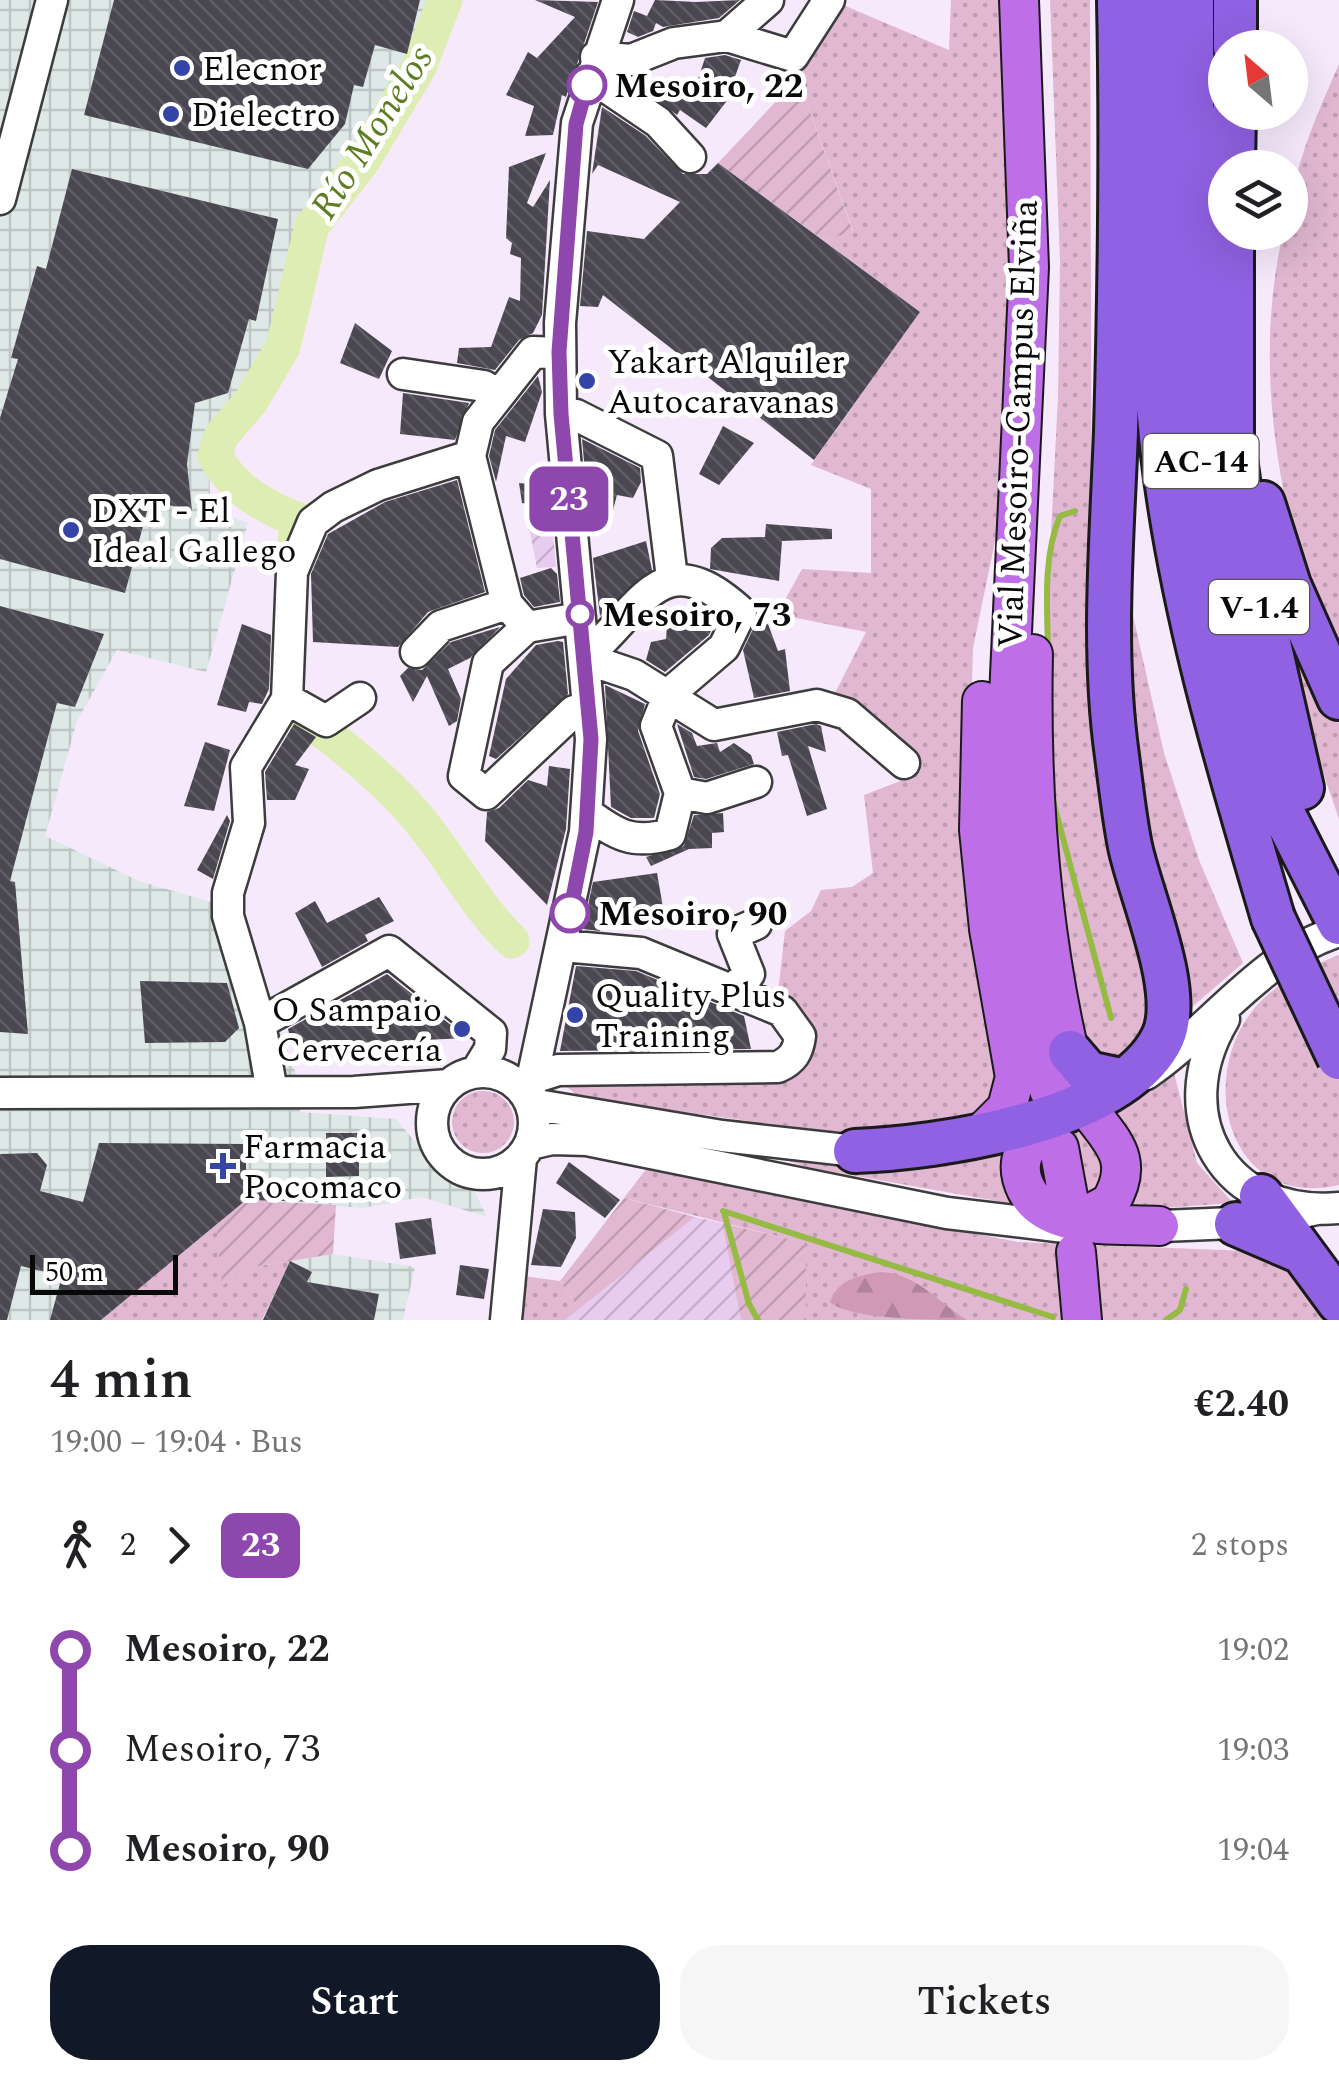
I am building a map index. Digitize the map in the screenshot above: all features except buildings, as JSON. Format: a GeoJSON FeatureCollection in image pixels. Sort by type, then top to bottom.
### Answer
{"type":"FeatureCollection","features":[{"type":"Feature","properties":{"kind":"highway"},"geometry":{"type":"LineString","coordinates":[[854,1151],[930,1146],[1037,1122],[1073,1100],[1120,1080],[1158,1046],[1169,1005],[1130,847],[1116,751],[1110,610],[1118,369],[1119,0]]}},
{"type":"Feature","properties":{"kind":"highway","name":"AC-14"},"geometry":{"type":"LineString","coordinates":[[1159,0],[1156,345],[1162,451],[1178,566],[1203,681],[1273,918]]}},
{"type":"Feature","properties":{"kind":"highway","name":"AC-14"},"geometry":{"type":"LineString","coordinates":[[1192,0],[1192,397],[1216,574],[1247,699],[1283,814],[1336,918]]}},
{"type":"Feature","properties":{"kind":"highway"},"geometry":{"type":"LineString","coordinates":[[1235,30],[1236,0]]}},
{"type":"Feature","properties":{"kind":"highway","name":"V-1.4"},"geometry":{"type":"LineString","coordinates":[[1232,250],[1232,436],[1247,546],[1336,918]]}},
{"type":"Feature","properties":{"kind":"highway"},"geometry":{"type":"LineString","coordinates":[[1230,308],[1265,516],[1303,620],[1339,698]]}},
{"type":"Feature","properties":{"kind":"highway","name":"AC-14"},"geometry":{"type":"LineString","coordinates":[[1118,369],[1156,598],[1179,686],[1233,843],[1339,1058]]}},
{"type":"Feature","properties":{"kind":"highway"},"geometry":{"type":"LineString","coordinates":[[1070,1052],[1088,1073],[1120,1080]]}},
{"type":"Feature","properties":{"kind":"highway"},"geometry":{"type":"LineString","coordinates":[[1286,1211],[1303,1253],[1339,1302]]}},
{"type":"Feature","properties":{"kind":"main road","name":"Vial Mesoiro-Campus Elviña"},"geometry":{"type":"LineString","coordinates":[[1019,0],[1028,267],[1027,493]]}},
{"type":"Feature","properties":{"kind":"main road","name":"Vial Mesoiro-Campus Elviña"},"geometry":{"type":"LineString","coordinates":[[1038,0],[1048,202],[1045,403],[1027,493],[1008,668],[1006,761],[1012,887],[1073,1100]]}},
{"type":"Feature","properties":{"kind":"main road"},"geometry":{"type":"LineString","coordinates":[[1027,493],[1040,864],[1070,1052],[1073,1100],[1114,1143],[1122,1169],[1110,1203],[1075,1223]]}},
{"type":"Feature","properties":{"kind":"main road"},"geometry":{"type":"LineString","coordinates":[[978,1138],[1007,1108],[1014,1086],[984,894],[978,776],[989,642],[1006,543],[1027,493]]}},
{"type":"Feature","properties":{"kind":"main road"},"geometry":{"type":"LineString","coordinates":[[1050,1139],[1025,1149],[1022,1160],[1027,1192],[1050,1214],[1075,1223],[1159,1226]]}},
{"type":"Feature","properties":{"kind":"main road"},"geometry":{"type":"LineString","coordinates":[[1075,1223],[1082,1320]]}},
{"type":"Feature","properties":{"kind":"street"},"geometry":{"type":"LineString","coordinates":[[0,199],[52,0]]}},
{"type":"Feature","properties":{"kind":"street"},"geometry":{"type":"LineString","coordinates":[[504,1085],[540,1040],[563,946],[587,812],[588,708],[551,343],[576,124],[618,0]]}},
{"type":"Feature","properties":{"kind":"street"},"geometry":{"type":"LineString","coordinates":[[727,36],[768,0]]}},
{"type":"Feature","properties":{"kind":"street"},"geometry":{"type":"LineString","coordinates":[[593,67],[631,60],[674,43],[727,36],[793,56],[829,0]]}},
{"type":"Feature","properties":{"kind":"street"},"geometry":{"type":"LineString","coordinates":[[593,67],[658,122],[690,157]]}},
{"type":"Feature","properties":{"kind":"street"},"geometry":{"type":"LineString","coordinates":[[527,628],[507,604],[470,456],[478,422],[498,395],[551,343]]}},
{"type":"Feature","properties":{"kind":"street"},"geometry":{"type":"LineString","coordinates":[[402,374],[484,386],[498,395]]}},
{"type":"Feature","properties":{"kind":"street"},"geometry":{"type":"LineString","coordinates":[[561,414],[576,414],[657,456],[672,578]]}},
{"type":"Feature","properties":{"kind":"street"},"geometry":{"type":"LineString","coordinates":[[272,1092],[260,1024],[228,916],[228,893],[249,824],[246,767],[287,698],[292,572],[314,522],[378,485],[470,456]]}},
{"type":"Feature","properties":{"kind":"street"},"geometry":{"type":"LineString","coordinates":[[584,658],[650,590],[672,578],[695,581],[722,595],[741,612],[724,647],[669,694],[656,726],[680,792],[670,834],[641,842],[617,836],[587,812]]}},
{"type":"Feature","properties":{"kind":"street"},"geometry":{"type":"LineString","coordinates":[[416,652],[441,626],[507,604]]}},
{"type":"Feature","properties":{"kind":"street"},"geometry":{"type":"LineString","coordinates":[[580,618],[527,628],[488,663],[464,776],[486,794],[574,711],[588,708]]}},
{"type":"Feature","properties":{"kind":"street"},"geometry":{"type":"LineString","coordinates":[[584,658],[634,675],[714,725],[816,705],[847,714],[904,764]]}},
{"type":"Feature","properties":{"kind":"street"},"geometry":{"type":"LineString","coordinates":[[287,698],[326,721],[360,698]]}},
{"type":"Feature","properties":{"kind":"street"},"geometry":{"type":"LineString","coordinates":[[680,792],[707,798],[756,782]]}},
{"type":"Feature","properties":{"kind":"street"},"geometry":{"type":"LineString","coordinates":[[0,1093],[354,1092],[504,1085],[722,1136],[854,1151],[938,1154],[1050,1139],[1073,1100],[1170,1058],[1284,957],[1336,918]]}},
{"type":"Feature","properties":{"kind":"street"},"geometry":{"type":"LineString","coordinates":[[732,990],[750,974],[732,934],[756,924]]}},
{"type":"Feature","properties":{"kind":"street"},"geometry":{"type":"LineString","coordinates":[[563,946],[641,953],[782,1011],[800,1036],[791,1060],[760,1068],[558,1070],[436,1101],[432,1121],[445,1157],[467,1172],[502,1171],[526,1151],[552,1139],[587,1140],[986,1219],[1085,1229],[1159,1226],[1286,1211]]}},
{"type":"Feature","properties":{"kind":"street"},"geometry":{"type":"LineString","coordinates":[[260,1024],[389,951],[486,1026],[504,1085],[535,1124],[526,1151],[510,1241],[506,1320]]}},
{"type":"Feature","properties":{"kind":"street"},"geometry":{"type":"LineString","coordinates":[[1236,999],[1206,1058],[1202,1120],[1222,1163],[1286,1211]]}},
{"type":"Feature","properties":{"kind":"street"},"geometry":{"type":"LineString","coordinates":[[354,1092],[402,1102],[432,1121]]}},
{"type":"Feature","properties":{"kind":"street"},"geometry":{"type":"LineString","coordinates":[[480,1174],[498,1205],[510,1241]]}},
{"type":"Feature","properties":{"kind":"shaded area"},"geometry":{"type":"Polygon","coordinates":[[[0,0],[447,0],[298,230],[255,405],[209,430],[210,509],[248,523],[206,672],[117,650],[77,721],[45,836],[139,881],[218,904],[263,982],[297,1077],[300,1112],[396,1119],[437,1168],[474,1190],[487,1217],[422,1197],[363,1208],[245,1200],[248,1268],[333,1254],[415,1267],[403,1320],[0,1320],[0,0]]]}},
{"type":"Feature","properties":{"kind":"shaded area"},"geometry":{"type":"Polygon","coordinates":[[[951,0],[1008,0],[1012,58],[1008,478],[973,648],[971,715],[1003,1076],[986,1115],[917,1134],[836,1133],[581,1098],[559,1081],[804,1065],[813,1042],[810,1023],[778,993],[785,931],[811,911],[821,890],[852,887],[873,873],[864,795],[911,777],[910,753],[834,695],[866,632],[777,614],[802,569],[871,573],[871,489],[811,465],[920,312],[823,240],[853,231],[793,64],[836,2],[949,50],[951,0]]]}},
{"type":"Feature","properties":{"kind":"shaded area"},"geometry":{"type":"Polygon","coordinates":[[[1050,0],[1090,0],[1092,611],[1101,777],[1118,885],[1151,992],[1150,1031],[1111,1066],[1085,1049],[1055,877],[1044,668],[1058,397],[1060,261],[1050,0]]]}},
{"type":"Feature","properties":{"kind":"shaded area"},"geometry":{"type":"Polygon","coordinates":[[[1339,64],[1339,657],[1297,550],[1280,472],[1271,392],[1271,312],[1280,250],[1308,250],[1308,150],[1305,150],[1339,64]]]}},
{"type":"Feature","properties":{"kind":"shaded area"},"geometry":{"type":"Polygon","coordinates":[[[798,78],[853,232],[823,240],[718,163],[798,78]]]}},
{"type":"Feature","properties":{"kind":"shaded area"},"geometry":{"type":"Polygon","coordinates":[[[525,507],[551,510],[556,567],[537,568],[525,507]]]}},
{"type":"Feature","properties":{"kind":"shaded area"},"geometry":{"type":"Polygon","coordinates":[[[1271,569],[1339,724],[1339,819],[1307,726],[1271,569]]]}},
{"type":"Feature","properties":{"kind":"shaded area"},"geometry":{"type":"Polygon","coordinates":[[[1128,593],[1164,753],[1199,860],[1243,963],[1192,1007],[1157,904],[1130,777],[1128,593]]]}},
{"type":"Feature","properties":{"kind":"shaded area"},"geometry":{"type":"Polygon","coordinates":[[[1339,955],[1339,1185],[1300,1188],[1269,1177],[1246,1156],[1231,1127],[1226,1094],[1229,1059],[1242,1026],[1265,997],[1300,973],[1339,955]]]}},
{"type":"Feature","properties":{"kind":"shaded area"},"geometry":{"type":"Polygon","coordinates":[[[1173,1069],[1197,1163],[1233,1203],[1120,1211],[1104,1114],[1173,1069]]]}},
{"type":"Feature","properties":{"kind":"shaded area"},"geometry":{"type":"Polygon","coordinates":[[[483,1091],[505,1100],[514,1122],[505,1144],[483,1153],[461,1144],[452,1122],[461,1100],[483,1091]]]}},
{"type":"Feature","properties":{"kind":"shaded area"},"geometry":{"type":"Polygon","coordinates":[[[1073,1131],[1088,1133],[1111,1160],[1094,1203],[1039,1195],[1034,1154],[1052,1136],[1073,1131]]]}},
{"type":"Feature","properties":{"kind":"shaded area"},"geometry":{"type":"Polygon","coordinates":[[[1010,1150],[1020,1205],[811,1168],[771,1156],[1010,1150]]]}},
{"type":"Feature","properties":{"kind":"shaded area"},"geometry":{"type":"Polygon","coordinates":[[[647,1168],[1018,1242],[1249,1251],[1286,1267],[1334,1320],[806,1320],[805,1243],[624,1198],[647,1168]]]}},
{"type":"Feature","properties":{"kind":"shaded area"},"geometry":{"type":"Polygon","coordinates":[[[624,1198],[695,1217],[579,1309],[560,1281],[624,1198]]]}},
{"type":"Feature","properties":{"kind":"shaded area"},"geometry":{"type":"Polygon","coordinates":[[[245,1200],[336,1205],[333,1254],[248,1268],[222,1286],[216,1225],[245,1200]]]}},
{"type":"Feature","properties":{"kind":"shaded area"},"geometry":{"type":"Polygon","coordinates":[[[695,1217],[722,1223],[741,1320],[565,1320],[695,1217]]]}},
{"type":"Feature","properties":{"kind":"shaded area"},"geometry":{"type":"Polygon","coordinates":[[[722,1223],[806,1243],[806,1320],[741,1320],[722,1223]]]}},
{"type":"Feature","properties":{"kind":"shaded area"},"geometry":{"type":"Polygon","coordinates":[[[216,1225],[223,1285],[248,1268],[290,1261],[262,1320],[101,1320],[216,1225]]]}},
{"type":"Feature","properties":{"kind":"shaded area"},"geometry":{"type":"Polygon","coordinates":[[[523,1276],[560,1281],[579,1309],[565,1320],[524,1320],[523,1276]]]}},
{"type":"Feature","properties":{"kind":"green space"},"geometry":{"type":"Polygon","coordinates":[[[880,1272],[916,1283],[967,1320],[873,1316],[830,1302],[844,1283],[880,1272]]]}},
{"type":"Feature","properties":{"kind":"waterway","name":"Río Monelos"},"geometry":{"type":"LineString","coordinates":[[291,568],[298,520],[250,496],[215,456],[221,436],[251,401],[283,347],[312,226],[364,159],[419,67],[445,0]]}},
{"type":"Feature","properties":{"kind":"waterway"},"geometry":{"type":"LineString","coordinates":[[1048,649],[1047,581],[1051,548],[1060,516],[1075,511]]}},
{"type":"Feature","properties":{"kind":"waterway","name":"Río Monelos"},"geometry":{"type":"LineString","coordinates":[[290,709],[345,748],[400,798],[512,941]]}},
{"type":"Feature","properties":{"kind":"waterway"},"geometry":{"type":"LineString","coordinates":[[1052,797],[1111,1018]]}},
{"type":"Feature","properties":{"kind":"waterway"},"geometry":{"type":"LineString","coordinates":[[723,1211],[1053,1317]]}},
{"type":"Feature","properties":{"kind":"waterway","name":"Río Monelos"},"geometry":{"type":"LineString","coordinates":[[724,1212],[749,1304],[758,1320]]}},
{"type":"Feature","properties":{"kind":"waterway"},"geometry":{"type":"LineString","coordinates":[[1166,1320],[1180,1310],[1186,1289]]}},
{"type":"Feature","properties":{"kind":"bus line","name":"23"},"geometry":{"type":"LineString","coordinates":[[570,913],[586,832],[591,739],[561,414],[559,352],[576,124],[587,85]]}},
{"type":"Feature","properties":{"kind":"place","name":"Elecnor"},"geometry":{"type":"Point","coordinates":[182,68]}},
{"type":"Feature","properties":{"kind":"place","name":"Mesoiro, 22"},"geometry":{"type":"Point","coordinates":[587,85]}},
{"type":"Feature","properties":{"kind":"place","name":"Dielectro"},"geometry":{"type":"Point","coordinates":[171,114]}},
{"type":"Feature","properties":{"kind":"place","name":"Yakart Alquiler Autocaravanas"},"geometry":{"type":"Point","coordinates":[587,381]}},
{"type":"Feature","properties":{"kind":"place","name":"DXT - El Ideal Gallego"},"geometry":{"type":"Point","coordinates":[71,530]}},
{"type":"Feature","properties":{"kind":"place","name":"Mesoiro, 73"},"geometry":{"type":"Point","coordinates":[580,614]}},
{"type":"Feature","properties":{"kind":"place","name":"Mesoiro, 90"},"geometry":{"type":"Point","coordinates":[570,913]}},
{"type":"Feature","properties":{"kind":"place","name":"Quality Plus Training"},"geometry":{"type":"Point","coordinates":[575,1015]}},
{"type":"Feature","properties":{"kind":"place","name":"O Sampaio Cervecería"},"geometry":{"type":"Point","coordinates":[462,1029]}},
{"type":"Feature","properties":{"kind":"place","name":"Farmacia Pocomaco"},"geometry":{"type":"Point","coordinates":[223,1166]}}]}
